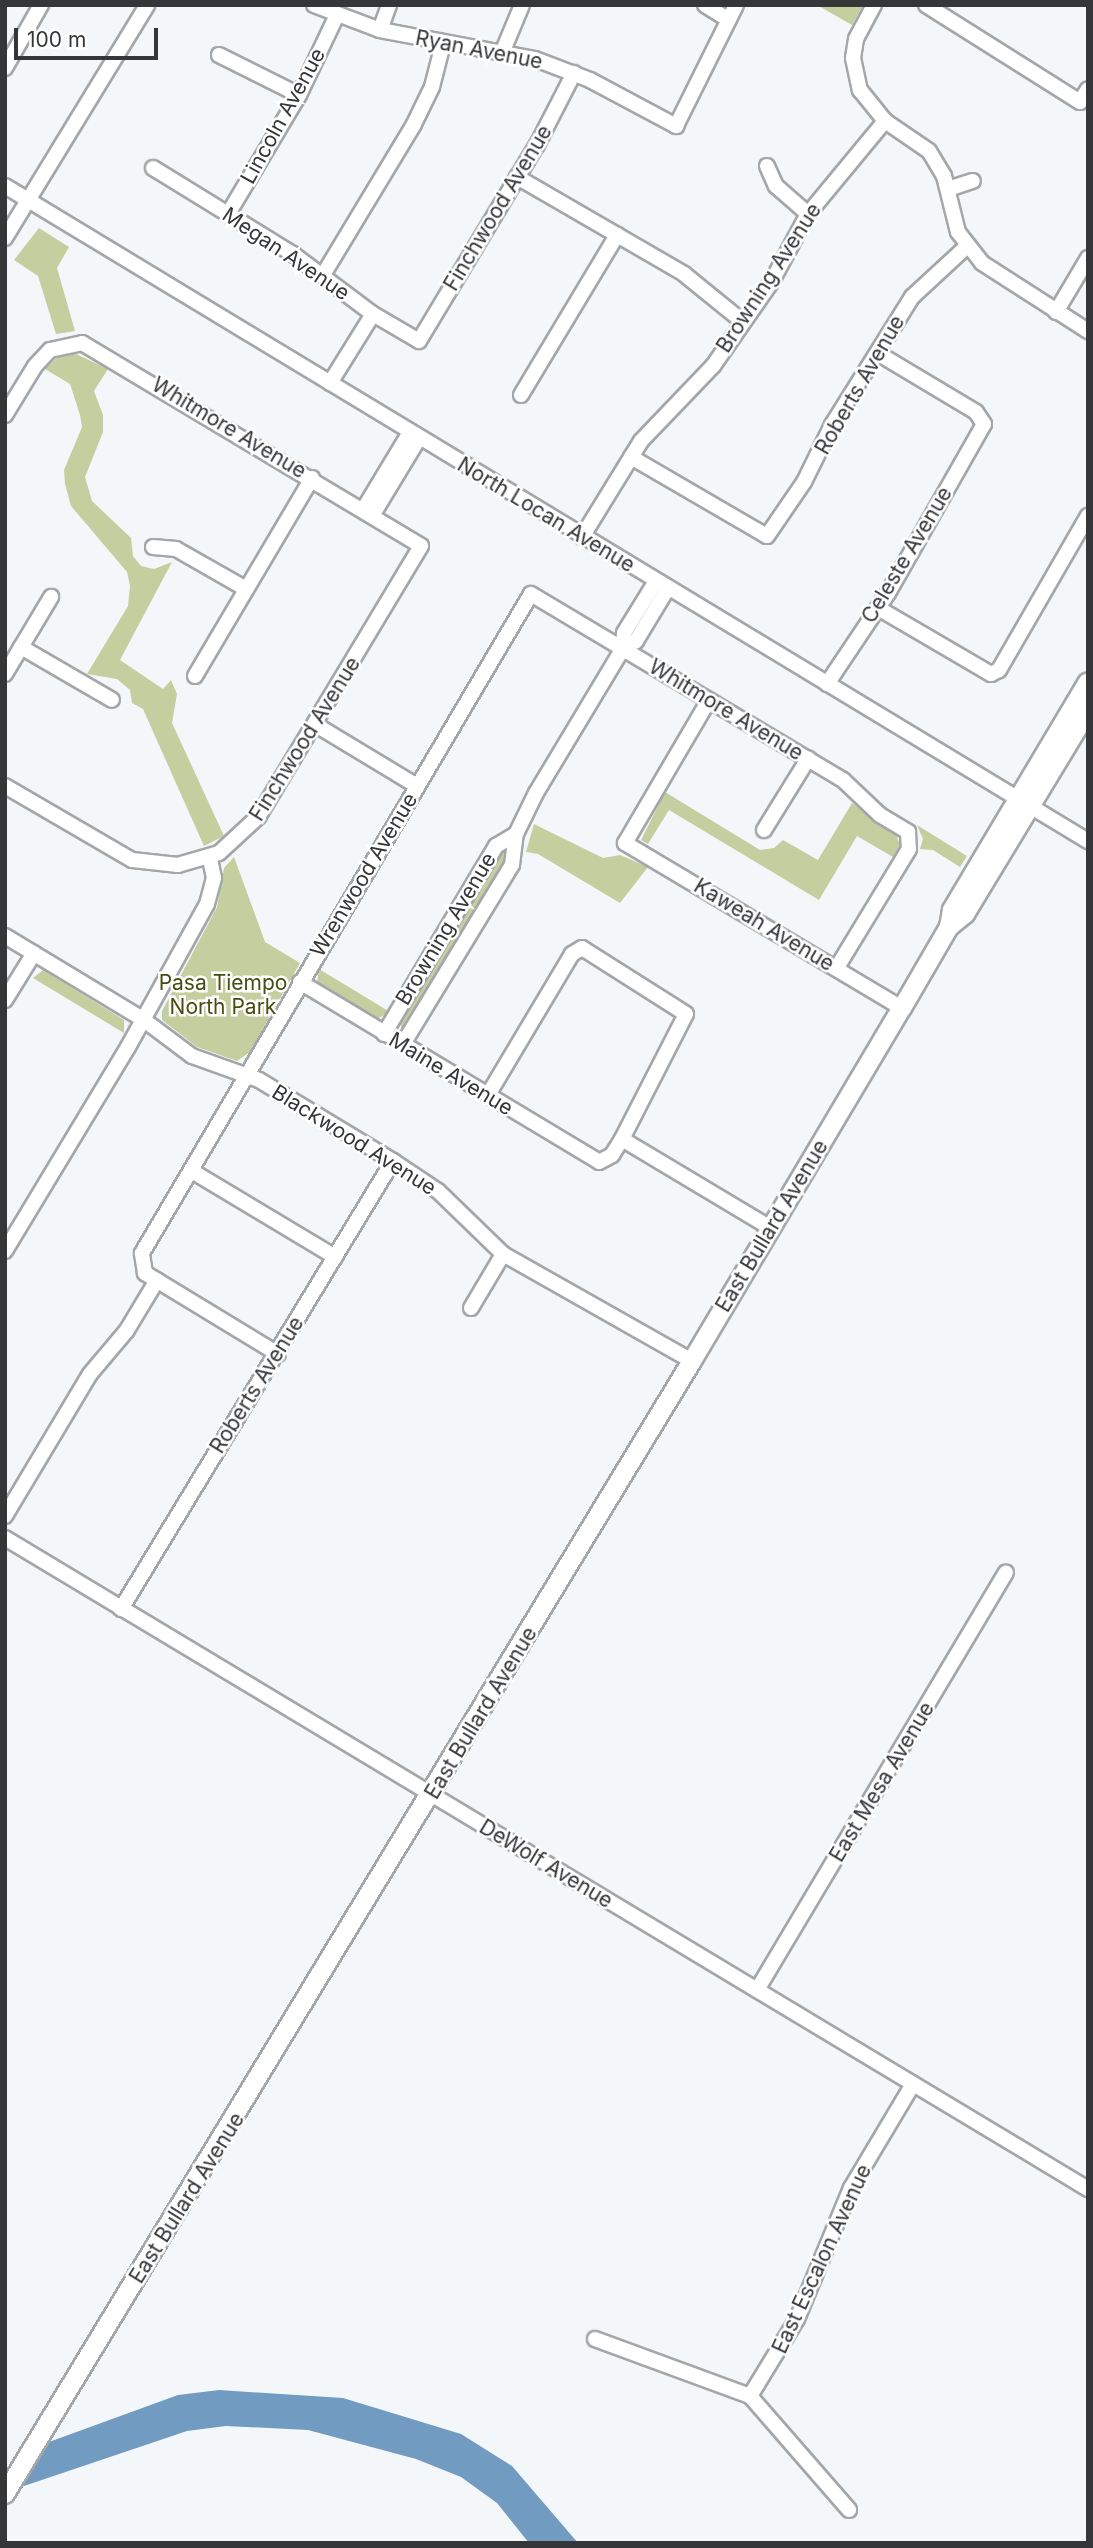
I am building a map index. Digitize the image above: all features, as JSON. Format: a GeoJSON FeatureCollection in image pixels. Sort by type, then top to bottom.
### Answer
{"type":"FeatureCollection","features":[{"type":"Feature","properties":{"kind":"main road","name":"East Bullard Avenue"},"geometry":{"type":"LineString","coordinates":[[9,2488],[432,1796],[949,927],[965,914],[1088,682]]}},
{"type":"Feature","properties":{"kind":"main road","name":"East Bullard Avenue"},"geometry":{"type":"LineString","coordinates":[[1024,803],[1088,711]]}},
{"type":"Feature","properties":{"kind":"street"},"geometry":{"type":"LineString","coordinates":[[5,68],[41,5]]}},
{"type":"Feature","properties":{"kind":"street"},"geometry":{"type":"LineString","coordinates":[[5,238],[147,5]]}},
{"type":"Feature","properties":{"kind":"street","name":"Ryan Avenue"},"geometry":{"type":"LineString","coordinates":[[314,5],[335,17],[380,30],[502,53],[574,73],[676,126],[729,20]]}},
{"type":"Feature","properties":{"kind":"street"},"geometry":{"type":"LineString","coordinates":[[380,30],[389,5]]}},
{"type":"Feature","properties":{"kind":"street"},"geometry":{"type":"LineString","coordinates":[[502,53],[522,5]]}},
{"type":"Feature","properties":{"kind":"street"},"geometry":{"type":"LineString","coordinates":[[705,5],[729,20],[736,5]]}},
{"type":"Feature","properties":{"kind":"street"},"geometry":{"type":"LineString","coordinates":[[874,5],[856,39],[853,58],[860,90],[885,121],[929,151],[948,189],[952,216],[967,246],[999,278],[1088,331]]}},
{"type":"Feature","properties":{"kind":"street"},"geometry":{"type":"LineString","coordinates":[[926,5],[1084,95]]}},
{"type":"Feature","properties":{"kind":"street","name":"Lincoln Avenue"},"geometry":{"type":"LineString","coordinates":[[228,214],[299,95],[335,17]]}},
{"type":"Feature","properties":{"kind":"street"},"geometry":{"type":"LineString","coordinates":[[323,275],[414,124],[432,86],[443,44]]}},
{"type":"Feature","properties":{"kind":"street"},"geometry":{"type":"LineString","coordinates":[[219,55],[299,95]]}},
{"type":"Feature","properties":{"kind":"street","name":"Finchwood Avenue"},"geometry":{"type":"LineString","coordinates":[[419,341],[517,177],[574,73]]}},
{"type":"Feature","properties":{"kind":"street","name":"Browning Avenue"},"geometry":{"type":"LineString","coordinates":[[582,537],[631,457],[713,366],[743,322],[808,214],[885,121]]}},
{"type":"Feature","properties":{"kind":"street"},"geometry":{"type":"LineString","coordinates":[[767,166],[776,186],[808,214]]}},
{"type":"Feature","properties":{"kind":"street","name":"Megan Avenue"},"geometry":{"type":"LineString","coordinates":[[153,169],[323,275],[373,314],[419,341]]}},
{"type":"Feature","properties":{"kind":"street"},"geometry":{"type":"LineString","coordinates":[[517,177],[684,274],[743,322]]}},
{"type":"Feature","properties":{"kind":"street"},"geometry":{"type":"LineString","coordinates":[[948,189],[973,181]]}},
{"type":"Feature","properties":{"kind":"street","name":"North Locan Avenue"},"geometry":{"type":"LineString","coordinates":[[5,186],[1088,842]]}},
{"type":"Feature","properties":{"kind":"street"},"geometry":{"type":"LineString","coordinates":[[521,395],[617,234]]}},
{"type":"Feature","properties":{"kind":"street","name":"Roberts Avenue"},"geometry":{"type":"LineString","coordinates":[[631,457],[766,536],[912,297],[967,246]]}},
{"type":"Feature","properties":{"kind":"street"},"geometry":{"type":"LineString","coordinates":[[1056,312],[1088,258]]}},
{"type":"Feature","properties":{"kind":"street"},"geometry":{"type":"LineString","coordinates":[[330,383],[373,314]]}},
{"type":"Feature","properties":{"kind":"street","name":"Whitmore Avenue"},"geometry":{"type":"LineString","coordinates":[[5,415],[35,366],[50,350],[69,343],[97,349],[421,546]]}},
{"type":"Feature","properties":{"kind":"street","name":"Celeste Avenue"},"geometry":{"type":"LineString","coordinates":[[827,684],[878,608],[984,424],[976,412],[879,354]]}},
{"type":"Feature","properties":{"kind":"street"},"geometry":{"type":"LineString","coordinates":[[368,513],[414,435]]}},
{"type":"Feature","properties":{"kind":"street"},"geometry":{"type":"LineString","coordinates":[[195,676],[312,478]]}},
{"type":"Feature","properties":{"kind":"street"},"geometry":{"type":"LineString","coordinates":[[878,608],[990,674],[999,670],[1088,516]]}},
{"type":"Feature","properties":{"kind":"street","name":"Finchwood Avenue"},"geometry":{"type":"LineString","coordinates":[[210,859],[234,844],[259,816],[421,546]]}},
{"type":"Feature","properties":{"kind":"street"},"geometry":{"type":"LineString","coordinates":[[153,547],[176,549],[246,589]]}},
{"type":"Feature","properties":{"kind":"street","name":"Browning Avenue"},"geometry":{"type":"LineString","coordinates":[[403,1044],[512,865],[516,834],[536,793],[622,648],[624,634],[662,584]]}},
{"type":"Feature","properties":{"kind":"street","name":"Whitmore Avenue"},"geometry":{"type":"LineString","coordinates":[[531,594],[843,780],[911,838],[909,849],[836,969]]}},
{"type":"Feature","properties":{"kind":"street","name":"Wrenwood Avenue"},"geometry":{"type":"LineString","coordinates":[[157,1280],[141,1266],[142,1253],[249,1077],[300,982],[531,594]]}},
{"type":"Feature","properties":{"kind":"street"},"geometry":{"type":"LineString","coordinates":[[5,674],[51,597]]}},
{"type":"Feature","properties":{"kind":"street"},"geometry":{"type":"LineString","coordinates":[[22,647],[112,700]]}},
{"type":"Feature","properties":{"kind":"street","name":"Kaweah Avenue"},"geometry":{"type":"LineString","coordinates":[[709,700],[625,843],[902,1009]]}},
{"type":"Feature","properties":{"kind":"street"},"geometry":{"type":"LineString","coordinates":[[316,724],[417,786]]}},
{"type":"Feature","properties":{"kind":"street"},"geometry":{"type":"LineString","coordinates":[[764,830],[808,759]]}},
{"type":"Feature","properties":{"kind":"street"},"geometry":{"type":"LineString","coordinates":[[5,786],[132,860],[158,866],[210,859],[214,878],[211,896],[144,1020],[5,1251]]}},
{"type":"Feature","properties":{"kind":"street","name":"Browning Avenue"},"geometry":{"type":"LineString","coordinates":[[384,1034],[496,846],[516,834]]}},
{"type":"Feature","properties":{"kind":"street","name":"Blackwood Avenue"},"geometry":{"type":"LineString","coordinates":[[5,936],[144,1020],[192,1056],[249,1077],[393,1161],[438,1191],[503,1254],[692,1361]]}},
{"type":"Feature","properties":{"kind":"street"},"geometry":{"type":"LineString","coordinates":[[488,1095],[572,954],[582,948],[686,1014],[622,1139],[771,1228]]}},
{"type":"Feature","properties":{"kind":"street"},"geometry":{"type":"LineString","coordinates":[[5,1000],[34,953]]}},
{"type":"Feature","properties":{"kind":"street","name":"Maine Avenue"},"geometry":{"type":"LineString","coordinates":[[300,982],[384,1034],[604,1161],[622,1139]]}},
{"type":"Feature","properties":{"kind":"street","name":"Roberts Avenue"},"geometry":{"type":"LineString","coordinates":[[121,1609],[226,1431],[278,1354],[393,1161]]}},
{"type":"Feature","properties":{"kind":"street"},"geometry":{"type":"LineString","coordinates":[[192,1171],[335,1257]]}},
{"type":"Feature","properties":{"kind":"street"},"geometry":{"type":"LineString","coordinates":[[471,1308],[503,1254]]}},
{"type":"Feature","properties":{"kind":"street"},"geometry":{"type":"LineString","coordinates":[[5,1516],[90,1374],[127,1330],[157,1280],[278,1354]]}},
{"type":"Feature","properties":{"kind":"street","name":"DeWolf Avenue"},"geometry":{"type":"LineString","coordinates":[[5,1538],[1088,2189]]}},
{"type":"Feature","properties":{"kind":"street","name":"East Mesa Avenue"},"geometry":{"type":"LineString","coordinates":[[757,1990],[1006,1573]]}},
{"type":"Feature","properties":{"kind":"street","name":"East Escalon Avenue"},"geometry":{"type":"LineString","coordinates":[[750,2396],[797,2319],[851,2188],[914,2084]]}},
{"type":"Feature","properties":{"kind":"street"},"geometry":{"type":"LineString","coordinates":[[595,2339],[750,2396],[849,2510]]}},
{"type":"Feature","properties":{"kind":"green space"},"geometry":{"type":"Polygon","coordinates":[[[817,5],[863,5],[852,25],[817,5]]]}},
{"type":"Feature","properties":{"kind":"green space"},"geometry":{"type":"Polygon","coordinates":[[[39,228],[69,247],[57,268],[75,331],[56,334],[38,276],[14,260],[39,228]]]}},
{"type":"Feature","properties":{"kind":"green space"},"geometry":{"type":"Polygon","coordinates":[[[74,353],[108,369],[94,391],[103,415],[103,432],[85,477],[92,501],[131,538],[133,556],[141,566],[154,569],[172,562],[120,660],[163,689],[171,680],[177,694],[172,723],[224,836],[204,846],[143,709],[132,703],[130,690],[117,679],[87,674],[128,606],[130,586],[127,572],[71,506],[65,484],[64,470],[82,427],[80,415],[70,384],[45,369],[59,356],[74,353]]]}},
{"type":"Feature","properties":{"kind":"green space"},"geometry":{"type":"Polygon","coordinates":[[[665,792],[760,850],[774,848],[783,840],[818,860],[852,803],[896,834],[900,845],[893,857],[857,836],[819,900],[669,810],[648,844],[641,840],[665,792]]]}},
{"type":"Feature","properties":{"kind":"green space"},"geometry":{"type":"Polygon","coordinates":[[[534,824],[603,858],[620,855],[648,867],[620,903],[538,854],[526,852],[534,824]]]}},
{"type":"Feature","properties":{"kind":"green space"},"geometry":{"type":"Polygon","coordinates":[[[917,825],[967,856],[960,867],[933,850],[920,849],[923,839],[917,825]]]}},
{"type":"Feature","properties":{"kind":"green space"},"geometry":{"type":"Polygon","coordinates":[[[511,844],[510,856],[403,1029],[398,1022],[494,860],[511,844]]]}},
{"type":"Feature","properties":{"kind":"green space","name":"Pasa Tiempo North Park"},"geometry":{"type":"Polygon","coordinates":[[[234,857],[265,942],[300,963],[250,1052],[237,1061],[197,1047],[162,1020],[162,1011],[217,907],[224,868],[234,857]]]}},
{"type":"Feature","properties":{"kind":"green space","name":"Pasa Tiempo North Park"},"geometry":{"type":"Polygon","coordinates":[[[319,969],[390,1012],[377,1019],[317,982],[319,969]]]}},
{"type":"Feature","properties":{"kind":"green space"},"geometry":{"type":"Polygon","coordinates":[[[43,970],[124,1020],[124,1033],[33,978],[43,970]]]}},
{"type":"Feature","properties":{"kind":"water"},"geometry":{"type":"Polygon","coordinates":[[[219,2390],[343,2398],[461,2434],[512,2466],[578,2543],[529,2543],[497,2503],[461,2477],[416,2459],[308,2430],[226,2426],[187,2431],[21,2487],[49,2442],[178,2395],[219,2390]]]}}]}
